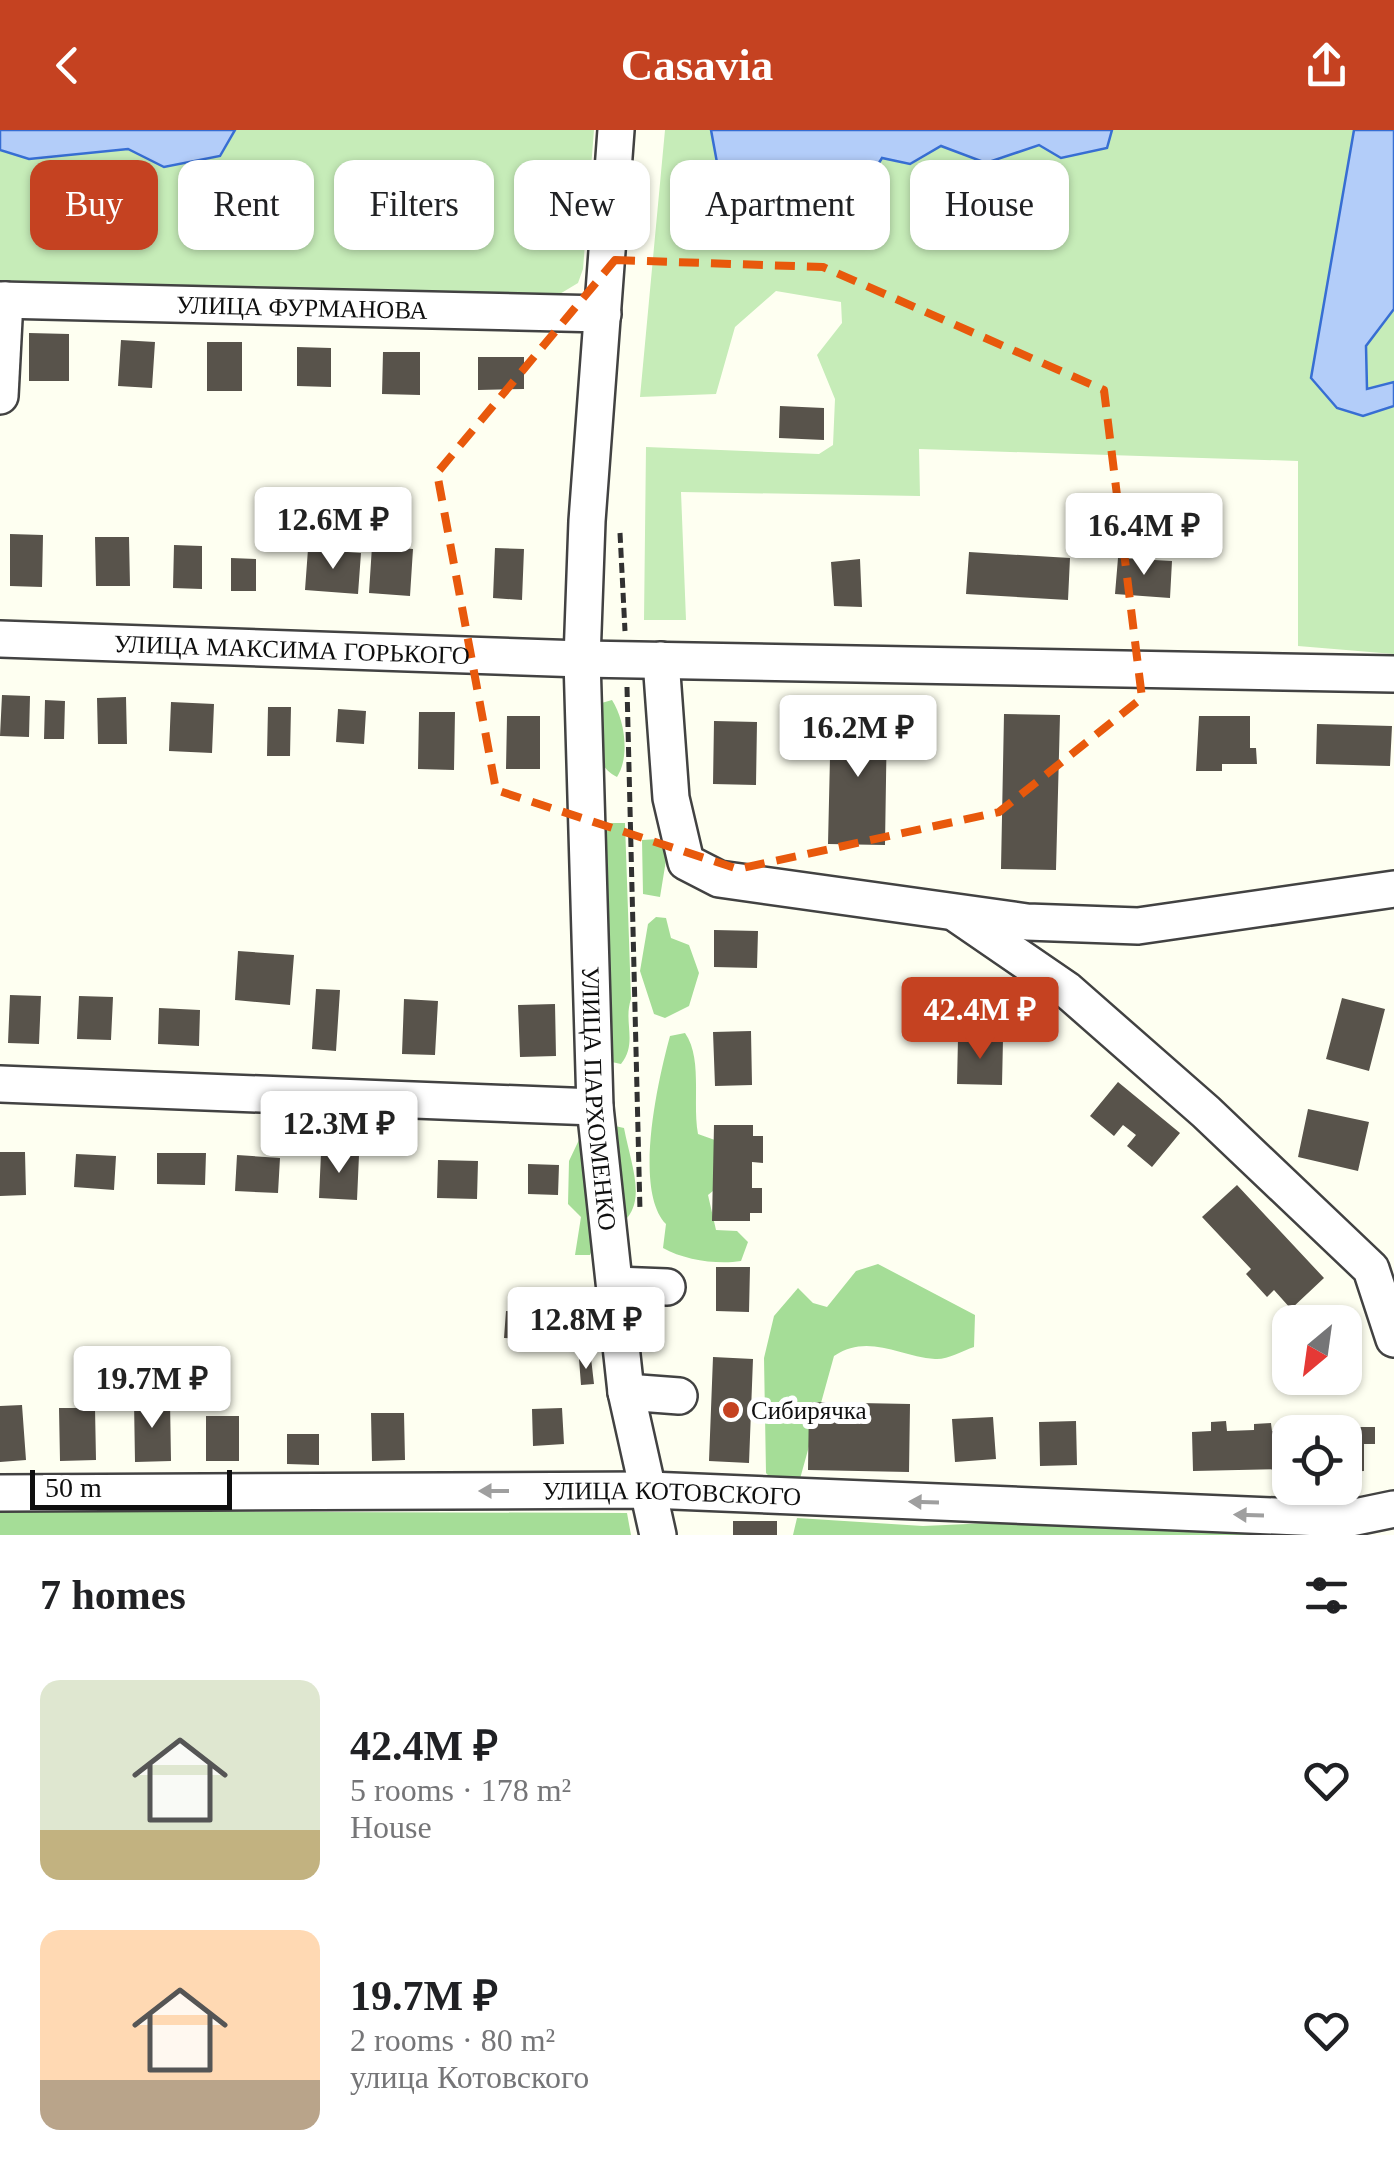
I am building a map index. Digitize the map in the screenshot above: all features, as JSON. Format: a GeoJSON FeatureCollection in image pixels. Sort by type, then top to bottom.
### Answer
{"type":"FeatureCollection","features":[{"type":"Feature","properties":{"kind":"street","name":"УЛИЦА ПАРХОМЕНКО"},"geometry":{"type":"LineString","coordinates":[[616,130],[582,659],[596,1107],[626,1392],[662,1534]]}},
{"type":"Feature","properties":{"kind":"street","name":"УЛИЦА ФУРМАНОВА"},"geometry":{"type":"LineString","coordinates":[[2,300],[603,314]]}},
{"type":"Feature","properties":{"kind":"street"},"geometry":{"type":"LineString","coordinates":[[0,396],[2,300]]}},
{"type":"Feature","properties":{"kind":"street","name":"УЛИЦА МАКСИМА ГОРЬКОГО"},"geometry":{"type":"LineString","coordinates":[[0,638],[582,659]]}},
{"type":"Feature","properties":{"kind":"street"},"geometry":{"type":"LineString","coordinates":[[582,659],[1394,674]]}},
{"type":"Feature","properties":{"kind":"street"},"geometry":{"type":"LineString","coordinates":[[661,660],[671,798],[686,862],[719,879],[1028,922],[1138,926],[1394,889]]}},
{"type":"Feature","properties":{"kind":"street"},"geometry":{"type":"LineString","coordinates":[[953,912],[1066,990],[1206,1112],[1370,1269],[1394,1338]]}},
{"type":"Feature","properties":{"kind":"street"},"geometry":{"type":"LineString","coordinates":[[0,1084],[596,1107]]}},
{"type":"Feature","properties":{"kind":"street"},"geometry":{"type":"LineString","coordinates":[[614,1285],[667,1287]]}},
{"type":"Feature","properties":{"kind":"street"},"geometry":{"type":"LineString","coordinates":[[626,1392],[678,1396]]}},
{"type":"Feature","properties":{"kind":"street","name":"УЛИЦА КОТОВСКОГО"},"geometry":{"type":"LineString","coordinates":[[0,1493],[648,1490],[1346,1527],[1394,1509]]}},
{"type":"Feature","properties":{"kind":"highlighted area"},"geometry":{"type":"Polygon","coordinates":[[[615,260],[823,267],[1104,390],[1142,698],[999,812],[738,869],[496,790],[437,473],[615,260]]]}},
{"type":"Feature","properties":{"kind":"green space"},"geometry":{"type":"Polygon","coordinates":[[[235,130],[594,130],[592,160],[514,160],[514,250],[585,250],[583,269],[578,283],[553,298],[0,282],[0,150],[29,159],[128,149],[150,160],[30,160],[30,250],[158,250],[158,164],[178,164],[178,250],[314,250],[314,160],[199,160],[219,156],[235,130]]]}},
{"type":"Feature","properties":{"kind":"green space"},"geometry":{"type":"Polygon","coordinates":[[[665,130],[711,130],[717,160],[670,160],[670,250],[890,250],[890,160],[874,160],[882,158],[910,164],[910,250],[1069,250],[1069,160],[995,160],[1039,145],[1106,148],[1112,130],[1354,130],[1311,378],[1337,408],[1363,416],[1394,406],[1394,654],[1298,646],[1298,461],[919,449],[920,496],[681,492],[686,620],[644,620],[646,447],[819,454],[833,445],[835,399],[817,355],[842,323],[841,302],[776,291],[735,327],[716,394],[640,397],[665,130]]]}},
{"type":"Feature","properties":{"kind":"green space"},"geometry":{"type":"Polygon","coordinates":[[[941,146],[978,160],[917,160],[941,146]]]}},
{"type":"Feature","properties":{"kind":"green space"},"geometry":{"type":"Polygon","coordinates":[[[1394,309],[1394,382],[1367,390],[1366,346],[1394,309]]]}},
{"type":"Feature","properties":{"kind":"green space"},"geometry":{"type":"Polygon","coordinates":[[[612,700],[624,738],[624,759],[617,777],[603,764],[596,735],[598,704],[612,700]]]}},
{"type":"Feature","properties":{"kind":"green space"},"geometry":{"type":"Polygon","coordinates":[[[607,823],[625,823],[631,999],[629,1048],[621,1064],[607,1061],[599,836],[607,823]]]}},
{"type":"Feature","properties":{"kind":"green space"},"geometry":{"type":"Polygon","coordinates":[[[658,839],[668,848],[660,897],[643,894],[642,840],[658,839]]]}},
{"type":"Feature","properties":{"kind":"green space"},"geometry":{"type":"Polygon","coordinates":[[[656,917],[666,918],[671,938],[689,945],[699,973],[689,1006],[665,1018],[654,1014],[640,971],[648,924],[656,917]]]}},
{"type":"Feature","properties":{"kind":"green space"},"geometry":{"type":"Polygon","coordinates":[[[685,1033],[694,1055],[698,1134],[726,1144],[724,1182],[708,1195],[716,1230],[737,1231],[748,1242],[741,1261],[701,1260],[663,1248],[666,1224],[656,1208],[651,1186],[651,1134],[670,1036],[685,1033]]]}},
{"type":"Feature","properties":{"kind":"green space"},"geometry":{"type":"Polygon","coordinates":[[[586,1125],[607,1135],[615,1126],[624,1128],[636,1193],[627,1218],[598,1235],[590,1255],[575,1255],[581,1217],[568,1204],[569,1161],[586,1125]]]}},
{"type":"Feature","properties":{"kind":"green space"},"geometry":{"type":"Polygon","coordinates":[[[878,1264],[975,1315],[974,1347],[940,1359],[871,1346],[847,1349],[834,1356],[798,1486],[785,1494],[766,1473],[764,1358],[774,1316],[798,1288],[813,1303],[827,1307],[856,1271],[878,1264]]]}},
{"type":"Feature","properties":{"kind":"green space"},"geometry":{"type":"Polygon","coordinates":[[[0,1511],[627,1513],[631,1535],[0,1535],[0,1511]]]}},
{"type":"Feature","properties":{"kind":"green space"},"geometry":{"type":"Polygon","coordinates":[[[797,1518],[923,1526],[1060,1520],[1319,1535],[793,1535],[797,1518]]]}},
{"type":"Feature","properties":{"kind":"water"},"geometry":{"type":"Polygon","coordinates":[[[0,130],[235,130],[220,156],[178,160],[178,164],[164,167],[158,160],[128,149],[29,159],[0,150],[0,130]]]}},
{"type":"Feature","properties":{"kind":"water"},"geometry":{"type":"Polygon","coordinates":[[[711,130],[1112,130],[1107,148],[1061,158],[1039,145],[995,160],[978,160],[941,146],[910,160],[910,164],[882,158],[717,160],[711,130]]]}},
{"type":"Feature","properties":{"kind":"water"},"geometry":{"type":"Polygon","coordinates":[[[1354,130],[1394,130],[1394,309],[1366,346],[1367,389],[1394,382],[1394,406],[1363,416],[1337,408],[1311,378],[1354,130]]]}},
{"type":"Feature","properties":{"kind":"building"},"geometry":{"type":"Polygon","coordinates":[[[29,333],[69,334],[69,381],[29,381],[29,333]]]}},
{"type":"Feature","properties":{"kind":"building"},"geometry":{"type":"Polygon","coordinates":[[[121,340],[155,342],[152,388],[118,386],[121,340]]]}},
{"type":"Feature","properties":{"kind":"building"},"geometry":{"type":"Polygon","coordinates":[[[207,342],[242,342],[242,391],[207,391],[207,342]]]}},
{"type":"Feature","properties":{"kind":"building"},"geometry":{"type":"Polygon","coordinates":[[[297,347],[331,348],[331,387],[297,386],[297,347]]]}},
{"type":"Feature","properties":{"kind":"building"},"geometry":{"type":"Polygon","coordinates":[[[383,352],[420,352],[420,395],[382,394],[383,352]]]}},
{"type":"Feature","properties":{"kind":"building"},"geometry":{"type":"Polygon","coordinates":[[[478,357],[524,357],[524,389],[478,390],[478,357]]]}},
{"type":"Feature","properties":{"kind":"building"},"geometry":{"type":"Polygon","coordinates":[[[780,406],[824,408],[824,440],[779,438],[780,406]]]}},
{"type":"Feature","properties":{"kind":"building"},"geometry":{"type":"Polygon","coordinates":[[[10,534],[43,535],[42,587],[10,586],[10,534]]]}},
{"type":"Feature","properties":{"kind":"building"},"geometry":{"type":"Polygon","coordinates":[[[95,537],[129,537],[130,586],[96,586],[95,537]]]}},
{"type":"Feature","properties":{"kind":"building"},"geometry":{"type":"Polygon","coordinates":[[[174,545],[202,546],[202,589],[173,588],[174,545]]]}},
{"type":"Feature","properties":{"kind":"building"},"geometry":{"type":"Polygon","coordinates":[[[372,546],[413,549],[410,596],[369,593],[372,546]]]}},
{"type":"Feature","properties":{"kind":"building"},"geometry":{"type":"Polygon","coordinates":[[[495,548],[524,549],[522,600],[493,598],[495,548]]]}},
{"type":"Feature","properties":{"kind":"building"},"geometry":{"type":"Polygon","coordinates":[[[308,549],[361,553],[358,594],[305,590],[308,549]]]}},
{"type":"Feature","properties":{"kind":"building"},"geometry":{"type":"Polygon","coordinates":[[[969,552],[1070,558],[1068,600],[966,594],[969,552]]]}},
{"type":"Feature","properties":{"kind":"building"},"geometry":{"type":"Polygon","coordinates":[[[231,558],[256,559],[256,591],[231,591],[231,558]]]}},
{"type":"Feature","properties":{"kind":"building"},"geometry":{"type":"Polygon","coordinates":[[[1118,558],[1172,561],[1170,598],[1115,594],[1118,558]]]}},
{"type":"Feature","properties":{"kind":"building"},"geometry":{"type":"Polygon","coordinates":[[[860,559],[862,607],[834,606],[831,562],[860,559]]]}},
{"type":"Feature","properties":{"kind":"building"},"geometry":{"type":"Polygon","coordinates":[[[2,695],[30,696],[29,737],[0,736],[2,695]]]}},
{"type":"Feature","properties":{"kind":"building"},"geometry":{"type":"Polygon","coordinates":[[[126,697],[127,744],[98,744],[97,698],[126,697]]]}},
{"type":"Feature","properties":{"kind":"building"},"geometry":{"type":"Polygon","coordinates":[[[45,700],[65,701],[64,739],[44,739],[45,700]]]}},
{"type":"Feature","properties":{"kind":"building"},"geometry":{"type":"Polygon","coordinates":[[[171,702],[214,704],[212,753],[169,751],[171,702]]]}},
{"type":"Feature","properties":{"kind":"building"},"geometry":{"type":"Polygon","coordinates":[[[268,707],[291,707],[290,756],[267,756],[268,707]]]}},
{"type":"Feature","properties":{"kind":"building"},"geometry":{"type":"Polygon","coordinates":[[[338,709],[366,711],[364,744],[336,742],[338,709]]]}},
{"type":"Feature","properties":{"kind":"building"},"geometry":{"type":"Polygon","coordinates":[[[419,712],[455,712],[454,770],[418,769],[419,712]]]}},
{"type":"Feature","properties":{"kind":"building"},"geometry":{"type":"Polygon","coordinates":[[[831,714],[887,716],[885,845],[828,844],[831,714]]]}},
{"type":"Feature","properties":{"kind":"building"},"geometry":{"type":"Polygon","coordinates":[[[1004,714],[1060,715],[1056,870],[1001,869],[1004,714]]]}},
{"type":"Feature","properties":{"kind":"building"},"geometry":{"type":"Polygon","coordinates":[[[507,716],[540,716],[540,769],[506,769],[507,716]]]}},
{"type":"Feature","properties":{"kind":"building"},"geometry":{"type":"Polygon","coordinates":[[[1199,716],[1250,716],[1250,748],[1256,748],[1257,764],[1222,764],[1222,771],[1196,771],[1199,716]]]}},
{"type":"Feature","properties":{"kind":"building"},"geometry":{"type":"Polygon","coordinates":[[[714,721],[757,722],[756,785],[713,784],[714,721]]]}},
{"type":"Feature","properties":{"kind":"building"},"geometry":{"type":"Polygon","coordinates":[[[1317,724],[1392,726],[1390,766],[1316,764],[1317,724]]]}},
{"type":"Feature","properties":{"kind":"building"},"geometry":{"type":"Polygon","coordinates":[[[714,930],[758,931],[757,968],[714,967],[714,930]]]}},
{"type":"Feature","properties":{"kind":"building"},"geometry":{"type":"Polygon","coordinates":[[[238,951],[294,955],[290,1005],[235,1000],[238,951]]]}},
{"type":"Feature","properties":{"kind":"building"},"geometry":{"type":"Polygon","coordinates":[[[316,989],[340,990],[336,1051],[312,1049],[316,989]]]}},
{"type":"Feature","properties":{"kind":"building"},"geometry":{"type":"Polygon","coordinates":[[[10,995],[41,996],[39,1044],[8,1043],[10,995]]]}},
{"type":"Feature","properties":{"kind":"building"},"geometry":{"type":"Polygon","coordinates":[[[79,996],[113,997],[111,1040],[77,1039],[79,996]]]}},
{"type":"Feature","properties":{"kind":"building"},"geometry":{"type":"Polygon","coordinates":[[[1342,998],[1385,1009],[1369,1071],[1326,1059],[1342,998]]]}},
{"type":"Feature","properties":{"kind":"building"},"geometry":{"type":"Polygon","coordinates":[[[404,999],[438,1001],[435,1055],[402,1054],[404,999]]]}},
{"type":"Feature","properties":{"kind":"building"},"geometry":{"type":"Polygon","coordinates":[[[555,1004],[556,1056],[520,1057],[518,1005],[555,1004]]]}},
{"type":"Feature","properties":{"kind":"building"},"geometry":{"type":"Polygon","coordinates":[[[159,1008],[200,1010],[199,1046],[158,1044],[159,1008]]]}},
{"type":"Feature","properties":{"kind":"building"},"geometry":{"type":"Polygon","coordinates":[[[751,1031],[752,1085],[715,1086],[713,1032],[751,1031]]]}},
{"type":"Feature","properties":{"kind":"building"},"geometry":{"type":"Polygon","coordinates":[[[958,1038],[1003,1039],[1002,1085],[957,1084],[958,1038]]]}},
{"type":"Feature","properties":{"kind":"building"},"geometry":{"type":"Polygon","coordinates":[[[1118,1082],[1180,1133],[1152,1167],[1127,1146],[1136,1135],[1123,1125],[1114,1136],[1090,1116],[1118,1082]]]}},
{"type":"Feature","properties":{"kind":"building"},"geometry":{"type":"Polygon","coordinates":[[[1308,1109],[1369,1122],[1358,1171],[1298,1157],[1308,1109]]]}},
{"type":"Feature","properties":{"kind":"building"},"geometry":{"type":"Polygon","coordinates":[[[714,1125],[753,1125],[753,1136],[763,1136],[763,1163],[752,1162],[752,1188],[762,1188],[762,1213],[750,1213],[750,1221],[712,1221],[714,1125]]]}},
{"type":"Feature","properties":{"kind":"building"},"geometry":{"type":"Polygon","coordinates":[[[0,1152],[25,1152],[26,1195],[0,1196],[0,1152]]]}},
{"type":"Feature","properties":{"kind":"building"},"geometry":{"type":"Polygon","coordinates":[[[157,1153],[206,1153],[205,1185],[157,1184],[157,1153]]]}},
{"type":"Feature","properties":{"kind":"building"},"geometry":{"type":"Polygon","coordinates":[[[321,1153],[359,1155],[357,1200],[319,1198],[321,1153]]]}},
{"type":"Feature","properties":{"kind":"building"},"geometry":{"type":"Polygon","coordinates":[[[76,1154],[116,1156],[114,1190],[74,1187],[76,1154]]]}},
{"type":"Feature","properties":{"kind":"building"},"geometry":{"type":"Polygon","coordinates":[[[237,1155],[280,1158],[278,1193],[235,1191],[237,1155]]]}},
{"type":"Feature","properties":{"kind":"building"},"geometry":{"type":"Polygon","coordinates":[[[438,1160],[478,1161],[477,1199],[437,1198],[438,1160]]]}},
{"type":"Feature","properties":{"kind":"building"},"geometry":{"type":"Polygon","coordinates":[[[528,1164],[559,1165],[558,1195],[528,1194],[528,1164]]]}},
{"type":"Feature","properties":{"kind":"building"},"geometry":{"type":"Polygon","coordinates":[[[1237,1185],[1324,1278],[1295,1305],[1287,1305],[1274,1290],[1267,1297],[1246,1274],[1251,1269],[1202,1217],[1237,1185]]]}},
{"type":"Feature","properties":{"kind":"building"},"geometry":{"type":"Polygon","coordinates":[[[716,1267],[750,1267],[749,1312],[716,1311],[716,1267]]]}},
{"type":"Feature","properties":{"kind":"building"},"geometry":{"type":"Polygon","coordinates":[[[506,1311],[558,1314],[556,1341],[504,1338],[506,1311]]]}},
{"type":"Feature","properties":{"kind":"building","name":"Сибирячка"},"geometry":{"type":"Polygon","coordinates":[[[713,1357],[753,1359],[749,1463],[709,1461],[713,1357]]]}},
{"type":"Feature","properties":{"kind":"building"},"geometry":{"type":"Polygon","coordinates":[[[591,1358],[594,1384],[581,1385],[579,1359],[591,1358]]]}},
{"type":"Feature","properties":{"kind":"building"},"geometry":{"type":"Polygon","coordinates":[[[134,1401],[170,1401],[171,1461],[135,1462],[134,1401]]]}},
{"type":"Feature","properties":{"kind":"building"},"geometry":{"type":"Polygon","coordinates":[[[809,1402],[910,1404],[909,1472],[808,1470],[809,1402]]]}},
{"type":"Feature","properties":{"kind":"building"},"geometry":{"type":"Polygon","coordinates":[[[22,1405],[26,1460],[0,1462],[0,1406],[22,1405]]]}},
{"type":"Feature","properties":{"kind":"building"},"geometry":{"type":"Polygon","coordinates":[[[59,1408],[95,1408],[96,1460],[60,1461],[59,1408]]]}},
{"type":"Feature","properties":{"kind":"building"},"geometry":{"type":"Polygon","coordinates":[[[562,1408],[564,1444],[533,1446],[532,1409],[562,1408]]]}},
{"type":"Feature","properties":{"kind":"building"},"geometry":{"type":"Polygon","coordinates":[[[371,1413],[404,1413],[405,1460],[372,1461],[371,1413]]]}},
{"type":"Feature","properties":{"kind":"building"},"geometry":{"type":"Polygon","coordinates":[[[206,1416],[239,1416],[239,1461],[206,1461],[206,1416]]]}},
{"type":"Feature","properties":{"kind":"building"},"geometry":{"type":"Polygon","coordinates":[[[993,1417],[996,1459],[955,1462],[952,1419],[993,1417]]]}},
{"type":"Feature","properties":{"kind":"building"},"geometry":{"type":"Polygon","coordinates":[[[1076,1421],[1077,1465],[1040,1466],[1039,1422],[1076,1421]]]}},
{"type":"Feature","properties":{"kind":"building"},"geometry":{"type":"Polygon","coordinates":[[[1226,1421],[1227,1431],[1254,1430],[1254,1424],[1271,1423],[1272,1469],[1193,1471],[1192,1432],[1211,1431],[1211,1422],[1226,1421]]]}},
{"type":"Feature","properties":{"kind":"building"},"geometry":{"type":"Polygon","coordinates":[[[1362,1427],[1375,1427],[1375,1444],[1364,1444],[1364,1471],[1362,1427]]]}},
{"type":"Feature","properties":{"kind":"building"},"geometry":{"type":"Polygon","coordinates":[[[287,1434],[319,1434],[319,1465],[287,1464],[287,1434]]]}},
{"type":"Feature","properties":{"kind":"building"},"geometry":{"type":"Polygon","coordinates":[[[733,1521],[777,1521],[777,1535],[733,1535],[733,1521]]]}},
{"type":"Feature","properties":{"kind":"place","name":"Сибирячка"},"geometry":{"type":"Point","coordinates":[731,1410]}}]}
